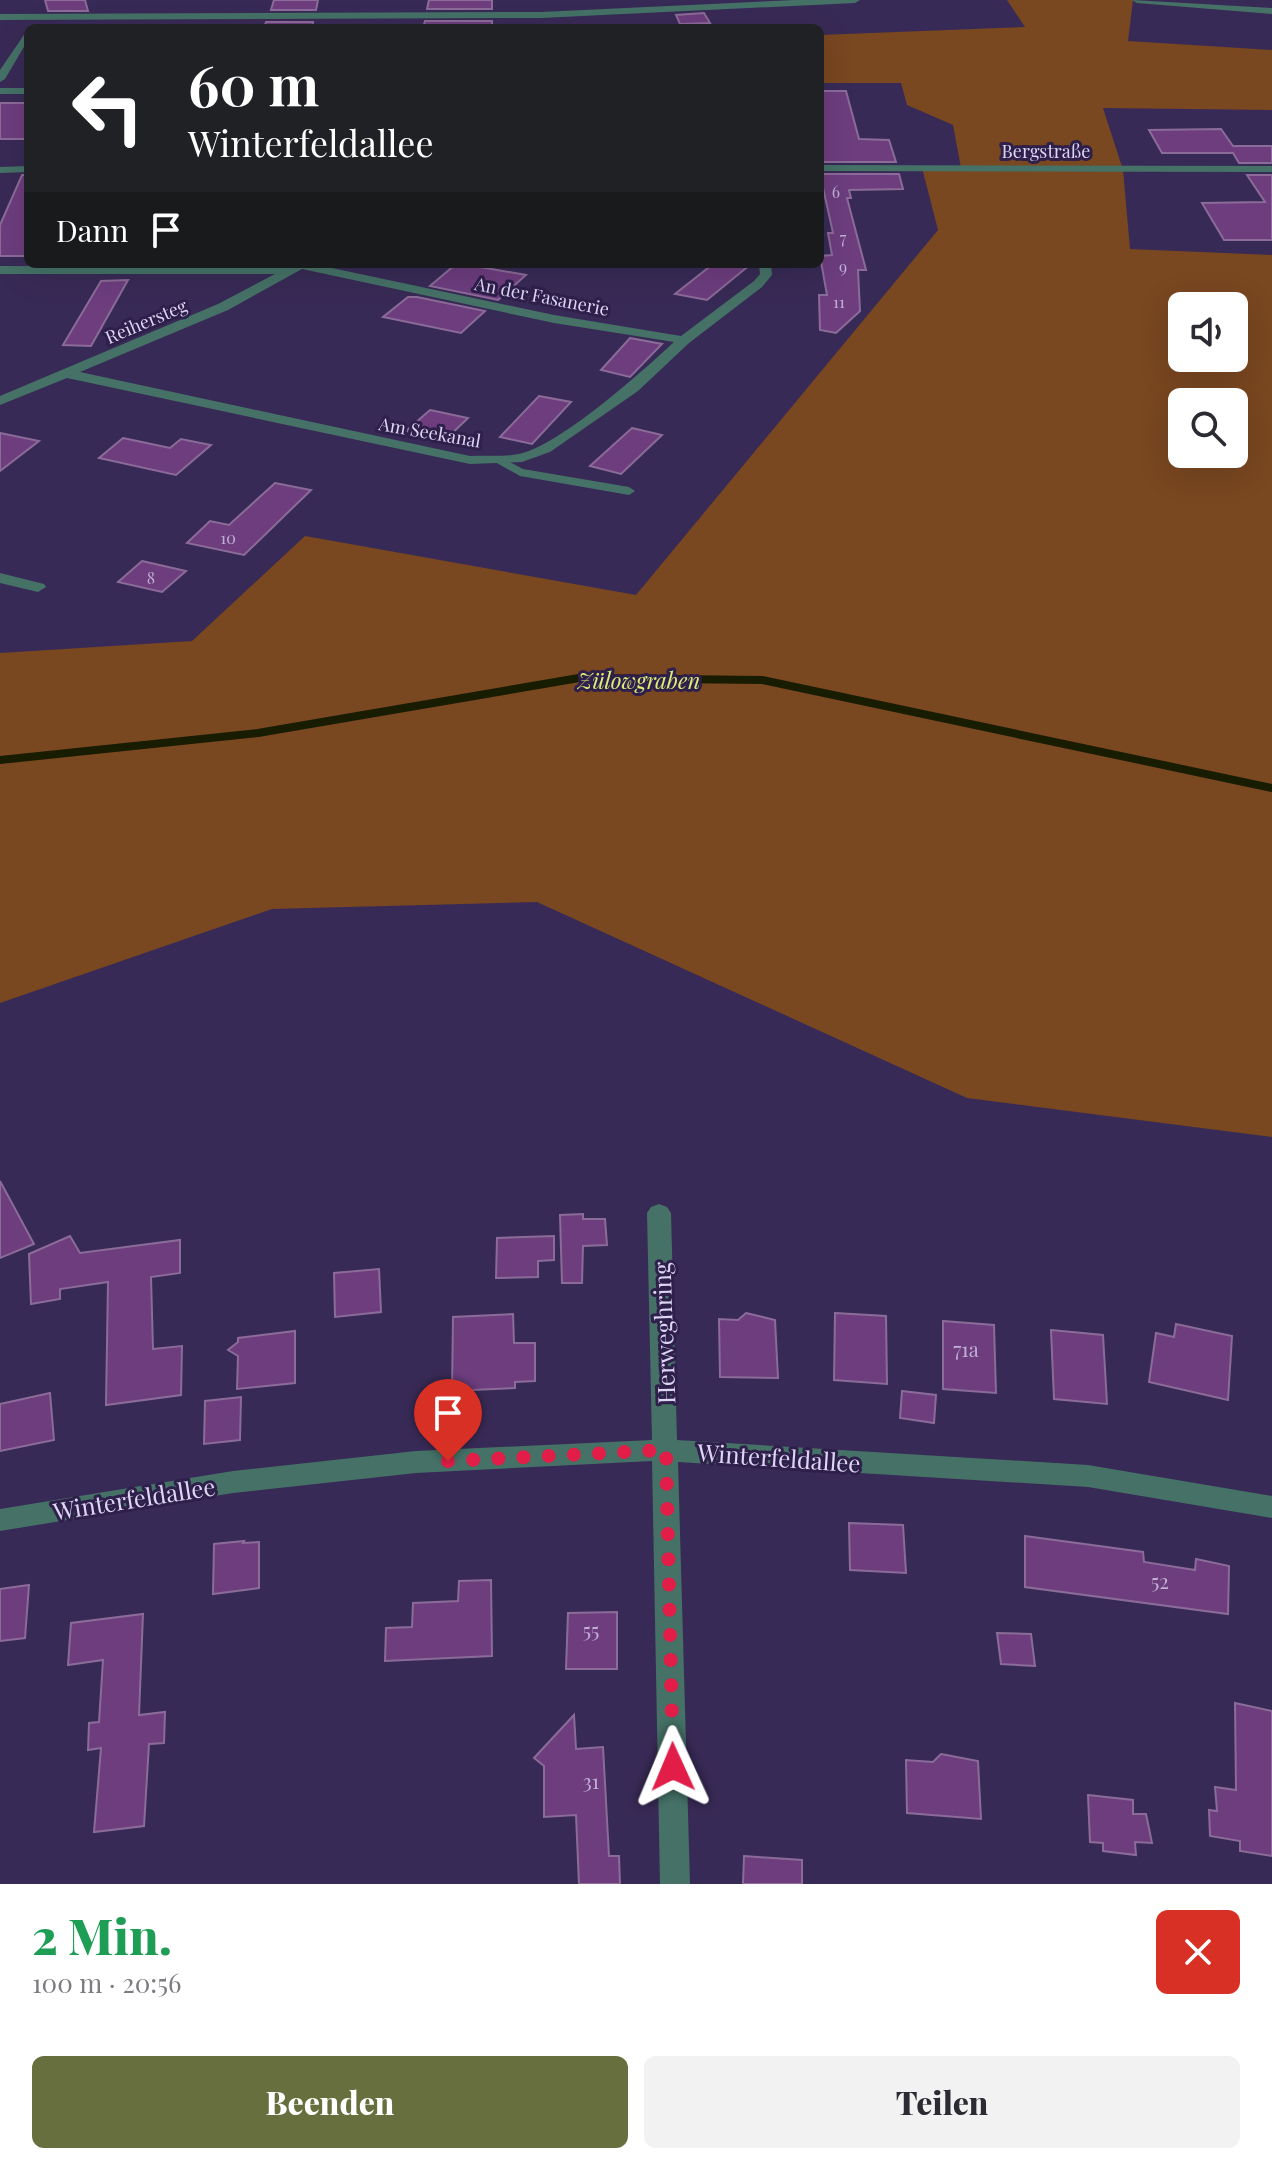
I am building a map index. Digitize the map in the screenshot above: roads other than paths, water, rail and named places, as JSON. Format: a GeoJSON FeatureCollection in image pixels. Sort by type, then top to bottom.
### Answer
{"type":"FeatureCollection","features":[{"type":"Feature","properties":{"kind":"street"},"geometry":{"type":"LineString","coordinates":[[204,0],[212,17]]}},
{"type":"Feature","properties":{"kind":"street"},"geometry":{"type":"LineString","coordinates":[[535,24],[541,15],[544,0]]}},
{"type":"Feature","properties":{"kind":"street"},"geometry":{"type":"LineString","coordinates":[[72,24],[212,17],[541,15],[855,0]]}},
{"type":"Feature","properties":{"kind":"street"},"geometry":{"type":"LineString","coordinates":[[1137,0],[1272,11]]}},
{"type":"Feature","properties":{"kind":"street"},"geometry":{"type":"LineString","coordinates":[[0,17],[25,24]]}},
{"type":"Feature","properties":{"kind":"street"},"geometry":{"type":"LineString","coordinates":[[0,79],[24,39]]}},
{"type":"Feature","properties":{"kind":"street"},"geometry":{"type":"LineString","coordinates":[[0,91],[24,91]]}},
{"type":"Feature","properties":{"kind":"street","name":"Bergstraße"},"geometry":{"type":"LineString","coordinates":[[824,168],[1272,169]]}},
{"type":"Feature","properties":{"kind":"street"},"geometry":{"type":"LineString","coordinates":[[0,170],[24,169]]}},
{"type":"Feature","properties":{"kind":"street","name":"An der Fasanerie"},"geometry":{"type":"LineString","coordinates":[[0,270],[148,268]]}},
{"type":"Feature","properties":{"kind":"street","name":"Reihersteg"},"geometry":{"type":"LineString","coordinates":[[0,401],[223,307],[292,268]]}},
{"type":"Feature","properties":{"kind":"street","name":"An der Fasanerie"},"geometry":{"type":"LineString","coordinates":[[306,268],[554,319],[684,340]]}},
{"type":"Feature","properties":{"kind":"street","name":"Am Seekanal"},"geometry":{"type":"LineString","coordinates":[[69,374],[470,460],[522,458],[573,432],[633,388],[684,340],[758,284],[766,275],[765,268]]}},
{"type":"Feature","properties":{"kind":"street"},"geometry":{"type":"LineString","coordinates":[[0,384],[39,385]]}},
{"type":"Feature","properties":{"kind":"street"},"geometry":{"type":"LineString","coordinates":[[0,578],[38,587]]}},
{"type":"Feature","properties":{"kind":"street","name":"Herweghring"},"geometry":{"type":"LineString","coordinates":[[659,1213],[675,1884]]}},
{"type":"Feature","properties":{"kind":"street","name":"Winterfeldallee"},"geometry":{"type":"LineString","coordinates":[[0,1520],[233,1482],[416,1462],[666,1450],[1088,1476],[1272,1507]]}},
{"type":"Feature","properties":{"kind":"lane"},"geometry":{"type":"LineString","coordinates":[[499,460],[520,472],[629,491]]}},
{"type":"Feature","properties":{"kind":"waterway","name":"Zülowgraben"},"geometry":{"type":"LineString","coordinates":[[0,760],[258,733],[579,678],[762,680],[1272,788]]}}]}
